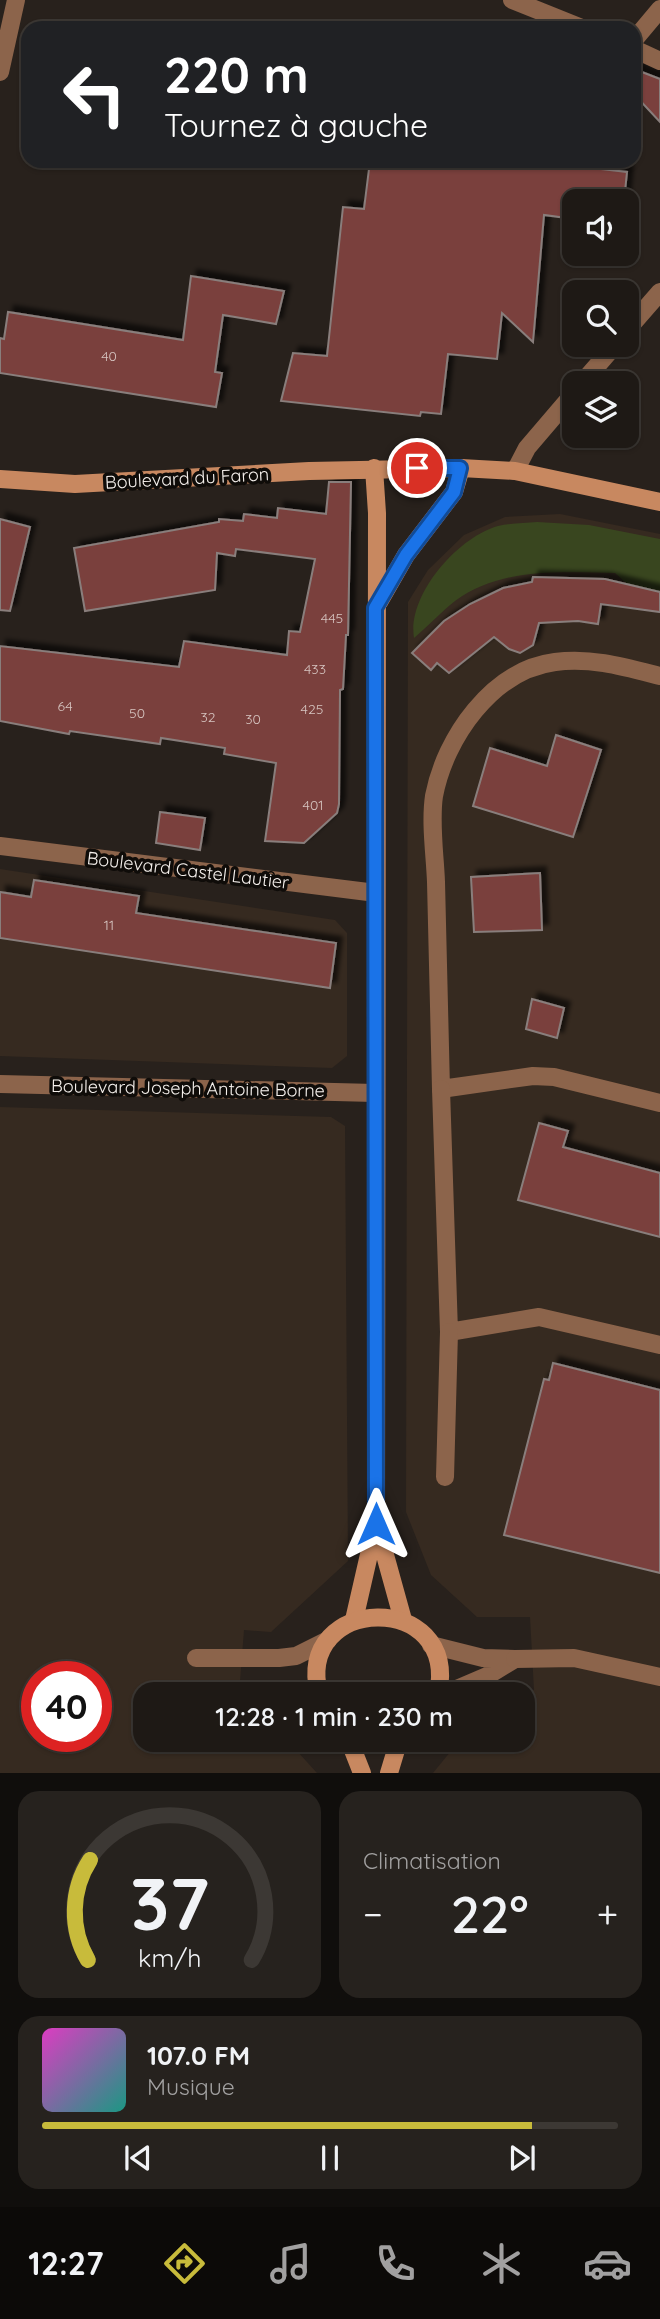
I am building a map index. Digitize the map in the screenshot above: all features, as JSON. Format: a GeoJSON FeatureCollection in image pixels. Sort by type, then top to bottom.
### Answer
{"type":"FeatureCollection","features":[{"type":"Feature","properties":{"kind":"street"},"geometry":{"type":"LineString","coordinates":[[0,72],[16,0]]}},
{"type":"Feature","properties":{"kind":"street"},"geometry":{"type":"LineString","coordinates":[[512,0],[564,21]]}},
{"type":"Feature","properties":{"kind":"street"},"geometry":{"type":"LineString","coordinates":[[641,32],[660,9]]}},
{"type":"Feature","properties":{"kind":"street"},"geometry":{"type":"LineString","coordinates":[[641,52],[660,61]]}},
{"type":"Feature","properties":{"kind":"street"},"geometry":{"type":"LineString","coordinates":[[639,316],[660,292]]}},
{"type":"Feature","properties":{"kind":"street"},"geometry":{"type":"LineString","coordinates":[[592,371],[605,357]]}},
{"type":"Feature","properties":{"kind":"street"},"geometry":{"type":"LineString","coordinates":[[515,471],[527,448],[562,407]]}},
{"type":"Feature","properties":{"kind":"street"},"geometry":{"type":"LineString","coordinates":[[354,1620],[376,1524],[374,468]]}},
{"type":"Feature","properties":{"kind":"street","name":"Boulevard du Faron"},"geometry":{"type":"LineString","coordinates":[[0,479],[75,484],[374,468],[460,468],[515,471],[660,502]]}},
{"type":"Feature","properties":{"kind":"street"},"geometry":{"type":"LineString","coordinates":[[375,608],[406,555],[454,492],[460,468]]}},
{"type":"Feature","properties":{"kind":"street"},"geometry":{"type":"LineString","coordinates":[[444,1477],[449,1332],[434,798],[453,744],[476,708],[502,686],[536,666],[570,661],[604,662],[660,676]]}},
{"type":"Feature","properties":{"kind":"street","name":"Boulevard Castel Lautier"},"geometry":{"type":"LineString","coordinates":[[0,846],[376,893]]}},
{"type":"Feature","properties":{"kind":"street"},"geometry":{"type":"LineString","coordinates":[[441,1089],[533,1076],[554,1077],[660,1103]]}},
{"type":"Feature","properties":{"kind":"street","name":"Boulevard Joseph Antoine Borne"},"geometry":{"type":"LineString","coordinates":[[0,1084],[375,1093]]}},
{"type":"Feature","properties":{"kind":"street"},"geometry":{"type":"LineString","coordinates":[[449,1332],[539,1317],[660,1345]]}},
{"type":"Feature","properties":{"kind":"street"},"geometry":{"type":"LineString","coordinates":[[376,1524],[403,1620]]}},
{"type":"Feature","properties":{"kind":"street"},"geometry":{"type":"LineString","coordinates":[[196,1658],[296,1656],[328,1640],[354,1620],[387,1616],[403,1620],[419,1630],[431,1645],[440,1670],[439,1682]]}},
{"type":"Feature","properties":{"kind":"street"},"geometry":{"type":"LineString","coordinates":[[316,1682],[318,1660],[328,1640]]}},
{"type":"Feature","properties":{"kind":"street"},"geometry":{"type":"LineString","coordinates":[[431,1645],[483,1658],[574,1658],[660,1677]]}},
{"type":"Feature","properties":{"kind":"street"},"geometry":{"type":"LineString","coordinates":[[473,1682],[516,1659]]}},
{"type":"Feature","properties":{"kind":"street"},"geometry":{"type":"LineString","coordinates":[[354,1752],[362,1773]]}},
{"type":"Feature","properties":{"kind":"street"},"geometry":{"type":"LineString","coordinates":[[389,1773],[395,1752]]}},
{"type":"Feature","properties":{"kind":"shaded area"},"geometry":{"type":"Polygon","coordinates":[[[560,514],[660,534],[660,1773],[433,1773],[450,1752],[535,1752],[535,1682],[530,1617],[477,1617],[431,1575],[406,1512],[408,602],[428,570],[464,535],[505,517],[560,514]]]}},
{"type":"Feature","properties":{"kind":"shaded area"},"geometry":{"type":"Polygon","coordinates":[[[0,869],[335,920],[347,933],[347,1056],[332,1068],[0,1056],[0,869]]]}},
{"type":"Feature","properties":{"kind":"shaded area"},"geometry":{"type":"Polygon","coordinates":[[[0,1107],[331,1117],[345,1126],[348,1561],[271,1632],[244,1630],[240,1682],[133,1682],[133,1752],[298,1752],[317,1773],[0,1773],[0,1107]]]}},
{"type":"Feature","properties":{"kind":"green space"},"geometry":{"type":"Polygon","coordinates":[[[537,522],[589,525],[660,539],[660,607],[643,598],[615,573],[532,574],[492,582],[473,590],[455,601],[414,638],[414,621],[419,604],[438,570],[452,555],[467,542],[498,526],[537,522]]]}},
{"type":"Feature","properties":{"kind":"building"},"geometry":{"type":"Polygon","coordinates":[[[641,72],[660,79],[660,122],[641,102],[641,72]]]}},
{"type":"Feature","properties":{"kind":"building"},"geometry":{"type":"Polygon","coordinates":[[[369,168],[592,168],[627,172],[625,189],[562,189],[562,217],[544,215],[533,342],[502,313],[497,359],[448,354],[441,414],[421,412],[420,416],[281,401],[293,353],[327,356],[343,207],[364,209],[369,168]]]}},
{"type":"Feature","properties":{"kind":"building"},"geometry":{"type":"Polygon","coordinates":[[[191,276],[284,291],[276,324],[223,315],[215,372],[222,373],[216,407],[0,373],[0,338],[4,339],[8,312],[183,340],[191,276]]]}},
{"type":"Feature","properties":{"kind":"building"},"geometry":{"type":"Polygon","coordinates":[[[329,482],[351,482],[348,635],[343,689],[340,690],[339,804],[337,813],[304,843],[265,841],[276,763],[224,754],[225,748],[161,738],[160,744],[70,731],[69,734],[0,721],[0,646],[179,667],[184,641],[287,655],[289,631],[300,632],[315,559],[236,549],[235,556],[217,553],[215,590],[85,611],[74,548],[219,522],[219,519],[243,521],[244,514],[277,518],[278,508],[326,514],[329,482]]]}},
{"type":"Feature","properties":{"kind":"building"},"geometry":{"type":"Polygon","coordinates":[[[0,519],[30,527],[10,611],[0,610],[0,519]]]}},
{"type":"Feature","properties":{"kind":"building"},"geometry":{"type":"Polygon","coordinates":[[[533,577],[605,579],[660,592],[660,612],[601,604],[598,624],[578,621],[539,623],[533,645],[520,653],[509,649],[494,637],[449,673],[437,663],[431,670],[412,653],[444,621],[470,604],[503,588],[532,582],[533,577]]]}},
{"type":"Feature","properties":{"kind":"building"},"geometry":{"type":"Polygon","coordinates":[[[556,735],[601,750],[573,837],[473,806],[490,748],[547,766],[556,735]]]}},
{"type":"Feature","properties":{"kind":"building"},"geometry":{"type":"Polygon","coordinates":[[[160,812],[205,818],[200,850],[156,843],[160,812]]]}},
{"type":"Feature","properties":{"kind":"building"},"geometry":{"type":"Polygon","coordinates":[[[540,873],[542,930],[474,932],[471,877],[540,873]]]}},
{"type":"Feature","properties":{"kind":"building"},"geometry":{"type":"Polygon","coordinates":[[[34,880],[139,896],[136,913],[336,943],[330,988],[0,938],[0,892],[31,897],[34,880]]]}},
{"type":"Feature","properties":{"kind":"building"},"geometry":{"type":"Polygon","coordinates":[[[532,999],[564,1008],[557,1038],[526,1029],[532,999]]]}},
{"type":"Feature","properties":{"kind":"building"},"geometry":{"type":"Polygon","coordinates":[[[539,1123],[568,1131],[563,1147],[660,1173],[660,1237],[518,1200],[539,1123]]]}},
{"type":"Feature","properties":{"kind":"building"},"geometry":{"type":"Polygon","coordinates":[[[553,1363],[660,1390],[660,1573],[504,1535],[544,1379],[549,1380],[553,1363]]]}},
{"type":"Feature","properties":{"kind":"route"},"geometry":{"type":"LineString","coordinates":[[376,1524],[375,608],[406,555],[432,525],[454,492],[460,468],[417,468]]}}]}
